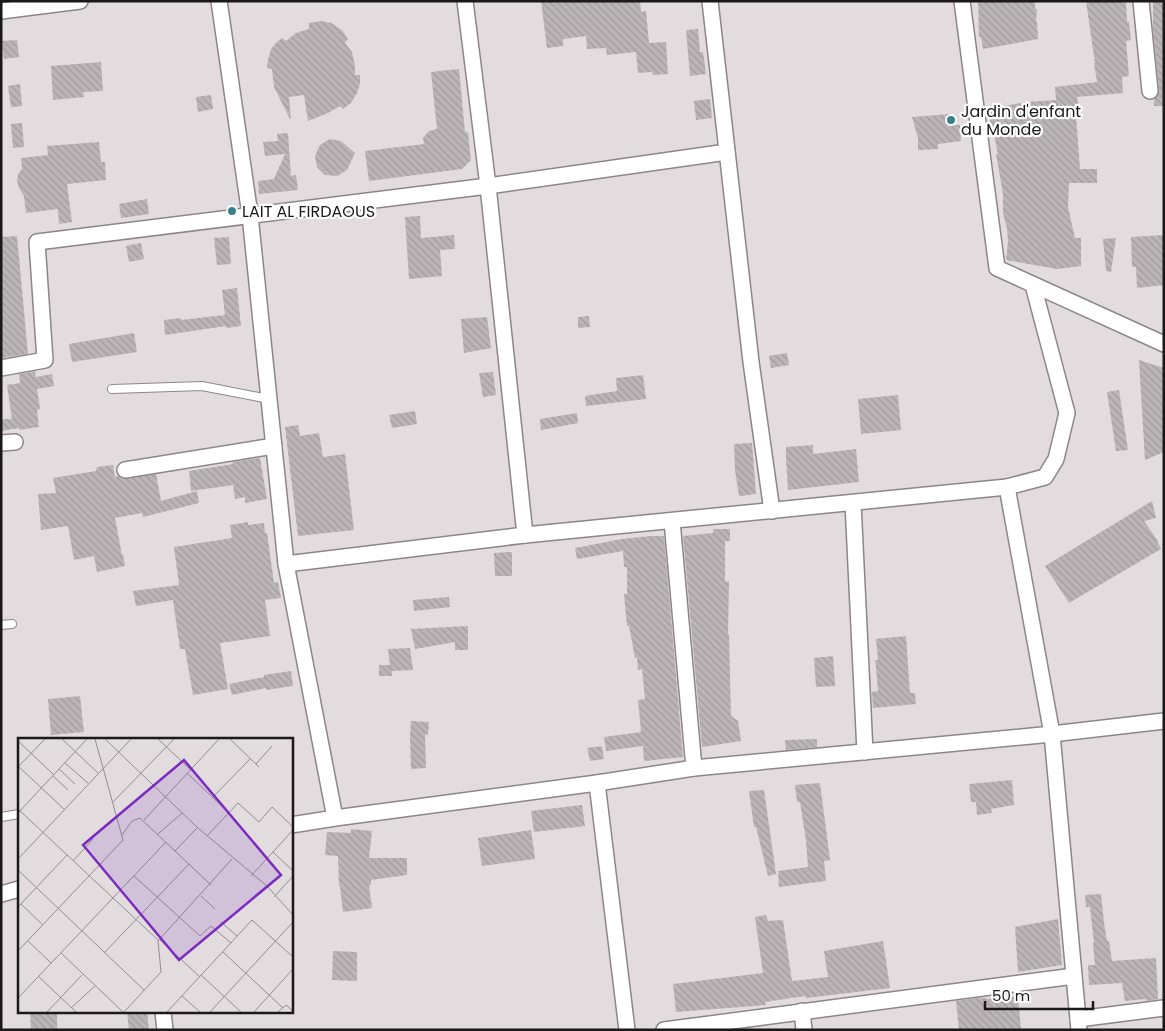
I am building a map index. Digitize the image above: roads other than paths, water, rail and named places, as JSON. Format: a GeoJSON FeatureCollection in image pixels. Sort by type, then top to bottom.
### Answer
{"type":"FeatureCollection","features":[{"type":"Feature","properties":{"kind":"street"},"geometry":{"type":"LineString","coordinates":[[1,11],[80,1]]}},
{"type":"Feature","properties":{"kind":"street"},"geometry":{"type":"LineString","coordinates":[[220,1],[250,215],[286,564],[335,818]]}},
{"type":"Feature","properties":{"kind":"street"},"geometry":{"type":"LineString","coordinates":[[465,1],[488,186],[524,535]]}},
{"type":"Feature","properties":{"kind":"street"},"geometry":{"type":"LineString","coordinates":[[710,1],[751,362],[772,511]]}},
{"type":"Feature","properties":{"kind":"street"},"geometry":{"type":"LineString","coordinates":[[962,1],[997,268],[1164,344]]}},
{"type":"Feature","properties":{"kind":"street"},"geometry":{"type":"LineString","coordinates":[[1141,1],[1150,91]]}},
{"type":"Feature","properties":{"kind":"street"},"geometry":{"type":"LineString","coordinates":[[1,368],[45,360],[37,242],[488,186],[728,152]]}},
{"type":"Feature","properties":{"kind":"street"},"geometry":{"type":"LineString","coordinates":[[286,564],[524,535],[1007,487],[1045,477],[1056,459],[1067,413],[1033,284]]}},
{"type":"Feature","properties":{"kind":"street"},"geometry":{"type":"LineString","coordinates":[[125,470],[274,446]]}},
{"type":"Feature","properties":{"kind":"street"},"geometry":{"type":"LineString","coordinates":[[1007,487],[1052,734],[1079,1024],[1164,1008]]}},
{"type":"Feature","properties":{"kind":"street"},"geometry":{"type":"LineString","coordinates":[[853,503],[865,752]]}},
{"type":"Feature","properties":{"kind":"street"},"geometry":{"type":"LineString","coordinates":[[672,521],[694,768]]}},
{"type":"Feature","properties":{"kind":"street"},"geometry":{"type":"LineString","coordinates":[[292,825],[694,768],[1052,734],[1164,721]]}},
{"type":"Feature","properties":{"kind":"street"},"geometry":{"type":"LineString","coordinates":[[597,783],[627,1030]]}},
{"type":"Feature","properties":{"kind":"street"},"geometry":{"type":"LineString","coordinates":[[1,894],[18,889]]}},
{"type":"Feature","properties":{"kind":"street"},"geometry":{"type":"LineString","coordinates":[[664,1030],[1074,976]]}},
{"type":"Feature","properties":{"kind":"street"},"geometry":{"type":"LineString","coordinates":[[802,1012],[804,1030]]}},
{"type":"Feature","properties":{"kind":"street"},"geometry":{"type":"LineString","coordinates":[[163,1014],[166,1030]]}},
{"type":"Feature","properties":{"kind":"lane"},"geometry":{"type":"LineString","coordinates":[[112,389],[202,386],[269,398]]}},
{"type":"Feature","properties":{"kind":"lane"},"geometry":{"type":"LineString","coordinates":[[1,625],[12,624]]}},
{"type":"Feature","properties":{"kind":"lane"},"geometry":{"type":"LineString","coordinates":[[1,817],[18,814]]}},
{"type":"Feature","properties":{"kind":"place","name":"Jardin d'enfant du Monde"},"geometry":{"type":"Point","coordinates":[951,120]}},
{"type":"Feature","properties":{"kind":"place","name":"LAIT AL FIRDAOUS"},"geometry":{"type":"Point","coordinates":[232,211]}}]}
